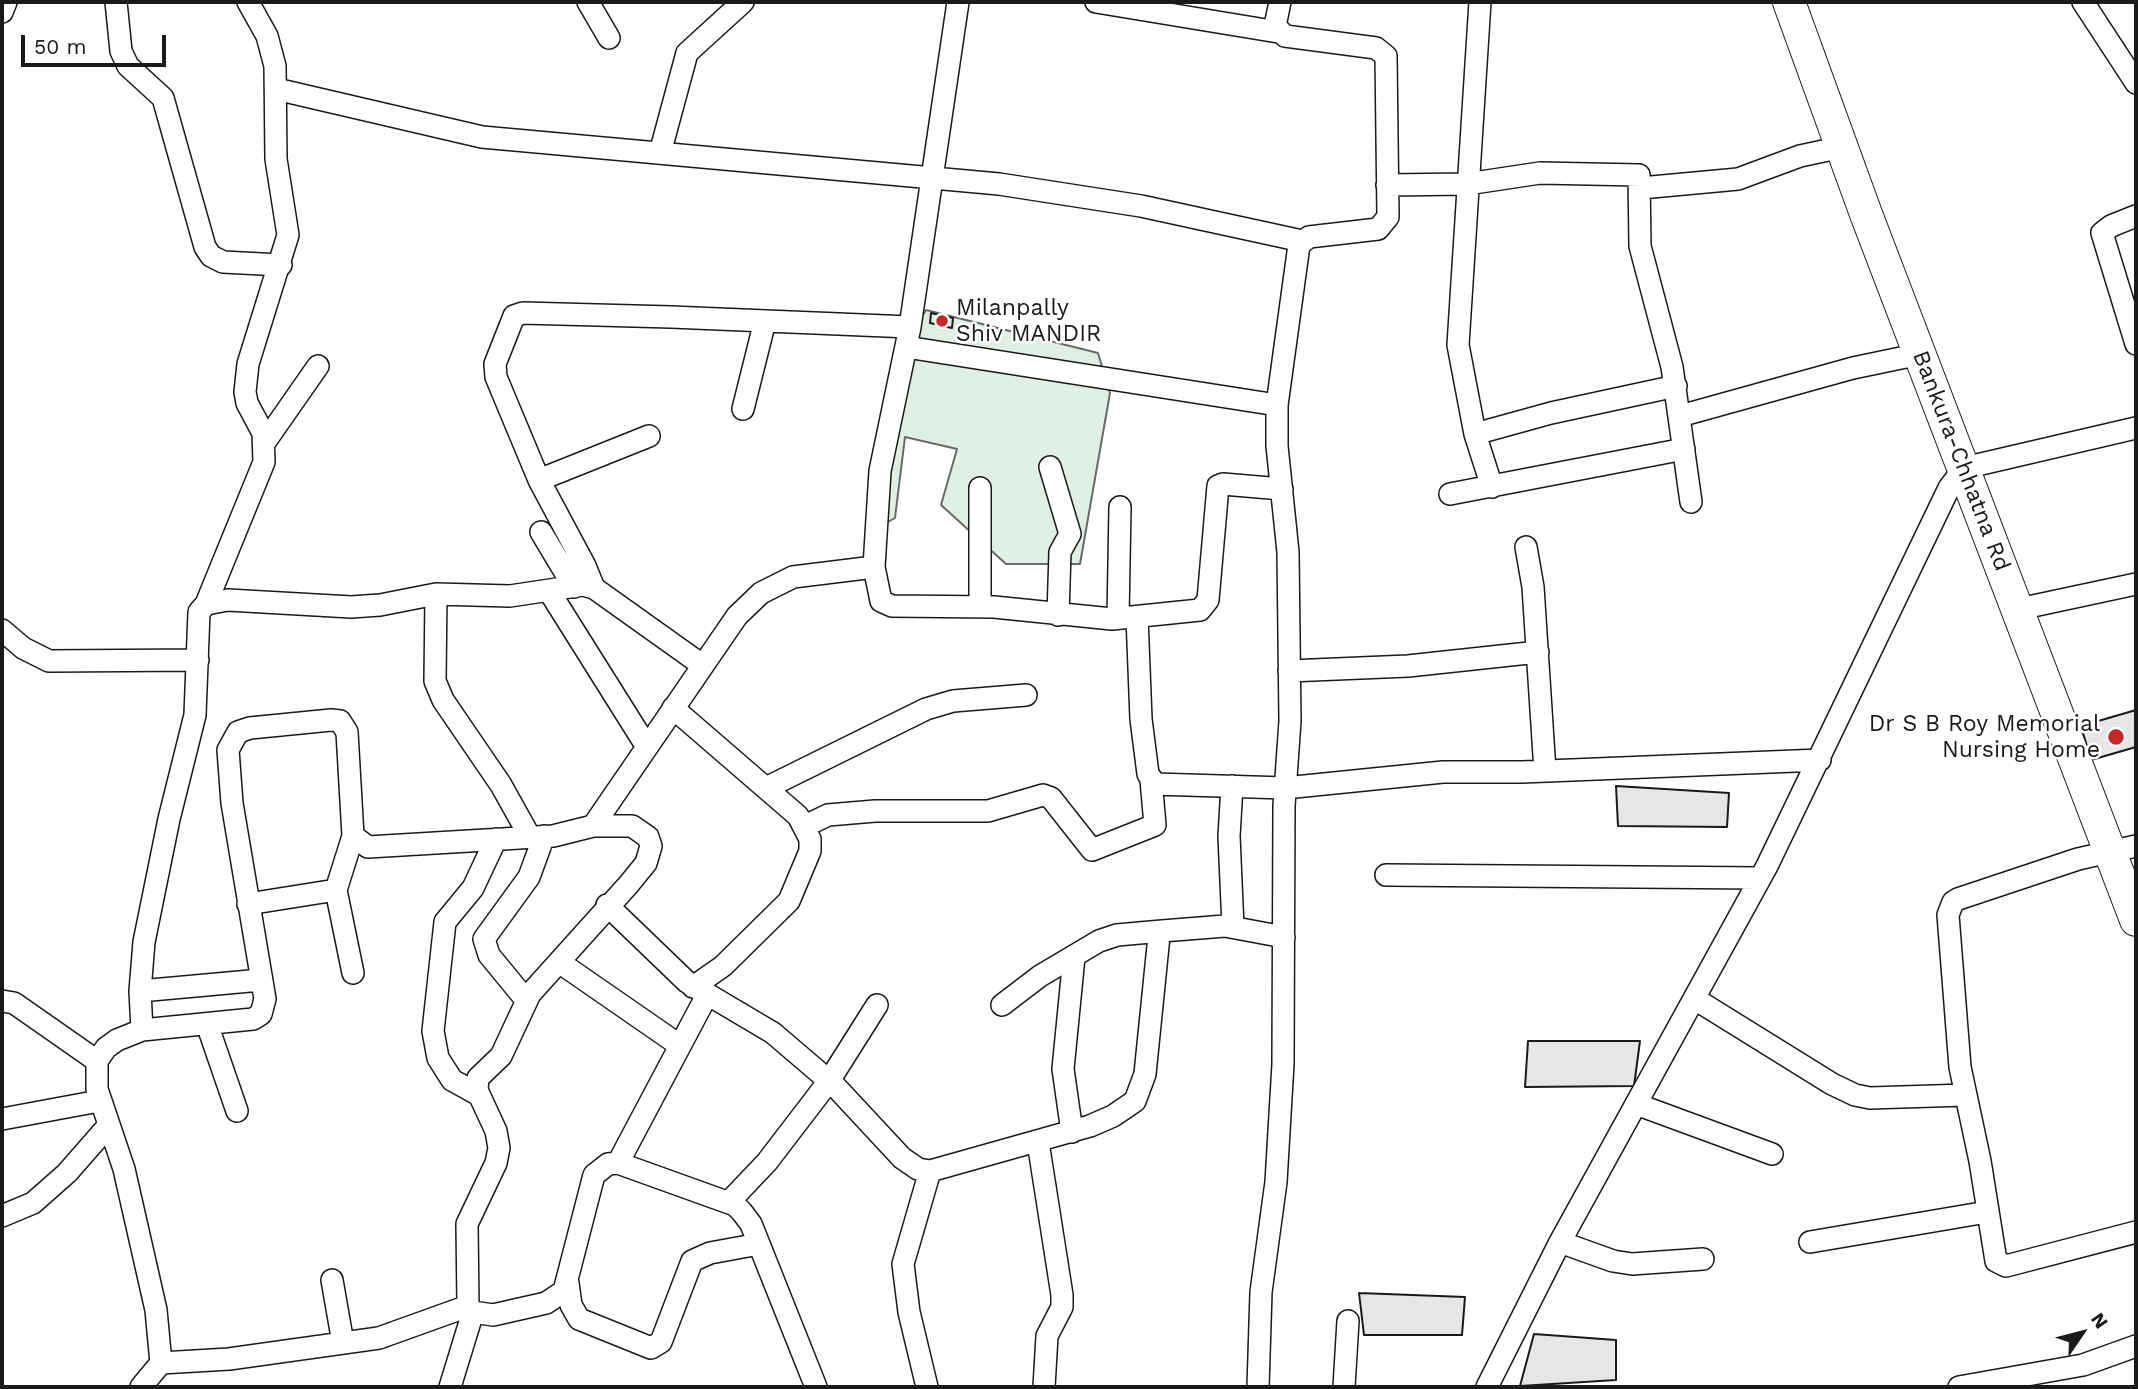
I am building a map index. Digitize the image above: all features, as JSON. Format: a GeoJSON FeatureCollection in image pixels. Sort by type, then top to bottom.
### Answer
{"type":"FeatureCollection","features":[{"type":"Feature","properties":{"kind":"highway","name":"Bankura-Chhatna Rd"},"geometry":{"type":"LineString","coordinates":[[1789,2],[1920,354],[2019,609],[2124,848],[2136,920]]}},
{"type":"Feature","properties":{"kind":"street"},"geometry":{"type":"LineString","coordinates":[[2,12],[6,2]]}},
{"type":"Feature","properties":{"kind":"street"},"geometry":{"type":"LineString","coordinates":[[116,2],[121,51],[128,66],[163,98],[205,247],[211,256],[223,261],[281,265]]}},
{"type":"Feature","properties":{"kind":"street"},"geometry":{"type":"LineString","coordinates":[[142,1030],[140,991],[149,915],[195,715],[199,612],[206,604],[264,462],[265,442],[245,392],[248,364],[281,265],[288,235],[278,180],[276,89],[271,50],[248,2]]}},
{"type":"Feature","properties":{"kind":"street"},"geometry":{"type":"LineString","coordinates":[[588,2],[609,38]]}},
{"type":"Feature","properties":{"kind":"street"},"geometry":{"type":"LineString","coordinates":[[660,153],[687,53],[743,2]]}},
{"type":"Feature","properties":{"kind":"street"},"geometry":{"type":"LineString","coordinates":[[958,2],[908,337],[880,471],[874,567],[885,605],[980,607],[1058,615],[1128,618],[1200,610],[1207,605],[1220,484],[1282,489]]}},
{"type":"Feature","properties":{"kind":"street"},"geometry":{"type":"LineString","coordinates":[[276,89],[460,133],[931,177],[1142,206],[1302,241],[1378,229],[1388,217],[1387,62],[1383,51],[1096,2]]}},
{"type":"Feature","properties":{"kind":"street"},"geometry":{"type":"LineString","coordinates":[[1278,32],[1275,26],[1280,2]]}},
{"type":"Feature","properties":{"kind":"street"},"geometry":{"type":"LineString","coordinates":[[1480,2],[1458,345],[1475,434],[1492,487]]}},
{"type":"Feature","properties":{"kind":"street"},"geometry":{"type":"LineString","coordinates":[[2083,2],[2136,81]]}},
{"type":"Feature","properties":{"kind":"street"},"geometry":{"type":"LineString","coordinates":[[1641,188],[1726,181],[1800,156],[1842,147]]}},
{"type":"Feature","properties":{"kind":"street"},"geometry":{"type":"LineString","coordinates":[[1387,185],[1467,184],[1540,173],[1587,176],[1636,174],[1641,177],[1640,246],[1676,386],[1691,502]]}},
{"type":"Feature","properties":{"kind":"street"},"geometry":{"type":"LineString","coordinates":[[2136,216],[2111,226],[2102,233],[2136,344]]}},
{"type":"Feature","properties":{"kind":"street"},"geometry":{"type":"LineString","coordinates":[[1258,1387],[1262,1283],[1278,1158],[1284,937],[1289,671],[1288,552],[1277,446],[1277,405],[1302,241]]}},
{"type":"Feature","properties":{"kind":"street"},"geometry":{"type":"LineString","coordinates":[[584,587],[585,566],[538,480],[496,377],[498,356],[514,316],[523,313],[765,321],[908,337],[1277,405]]}},
{"type":"Feature","properties":{"kind":"street"},"geometry":{"type":"LineString","coordinates":[[743,410],[765,321]]}},
{"type":"Feature","properties":{"kind":"street"},"geometry":{"type":"LineString","coordinates":[[1680,416],[1853,368],[1920,354]]}},
{"type":"Feature","properties":{"kind":"street"},"geometry":{"type":"LineString","coordinates":[[265,442],[318,366]]}},
{"type":"Feature","properties":{"kind":"street"},"geometry":{"type":"LineString","coordinates":[[1475,434],[1551,413],[1676,386]]}},
{"type":"Feature","properties":{"kind":"street"},"geometry":{"type":"LineString","coordinates":[[1487,1387],[1560,1242],[1760,878],[1820,760],[1943,498],[1964,468],[2136,428]]}},
{"type":"Feature","properties":{"kind":"street"},"geometry":{"type":"LineString","coordinates":[[538,480],[649,436]]}},
{"type":"Feature","properties":{"kind":"street"},"geometry":{"type":"LineString","coordinates":[[1450,494],[1684,449]]}},
{"type":"Feature","properties":{"kind":"street"},"geometry":{"type":"LineString","coordinates":[[1050,467],[1070,534],[1060,552],[1058,615]]}},
{"type":"Feature","properties":{"kind":"street"},"geometry":{"type":"LineString","coordinates":[[980,488],[980,607]]}},
{"type":"Feature","properties":{"kind":"street"},"geometry":{"type":"LineString","coordinates":[[805,826],[828,815],[863,812],[988,811],[1043,795],[1051,798],[1092,850],[1155,825],[1128,618],[1120,506]]}},
{"type":"Feature","properties":{"kind":"street"},"geometry":{"type":"LineString","coordinates":[[541,532],[584,587],[702,664]]}},
{"type":"Feature","properties":{"kind":"street"},"geometry":{"type":"LineString","coordinates":[[1525,547],[1533,587],[1545,771]]}},
{"type":"Feature","properties":{"kind":"street"},"geometry":{"type":"LineString","coordinates":[[593,826],[737,616],[776,583],[793,577],[874,567]]}},
{"type":"Feature","properties":{"kind":"street"},"geometry":{"type":"LineString","coordinates":[[2019,609],[2136,584]]}},
{"type":"Feature","properties":{"kind":"street"},"geometry":{"type":"LineString","coordinates":[[206,604],[228,600],[351,607],[380,605],[436,594],[510,596],[584,587]]}},
{"type":"Feature","properties":{"kind":"street"},"geometry":{"type":"LineString","coordinates":[[549,591],[647,747]]}},
{"type":"Feature","properties":{"kind":"street"},"geometry":{"type":"LineString","coordinates":[[436,594],[435,681],[443,700],[537,837],[529,877],[484,939],[489,955],[526,1000]]}},
{"type":"Feature","properties":{"kind":"street"},"geometry":{"type":"LineString","coordinates":[[2,630],[23,648],[50,661],[198,660]]}},
{"type":"Feature","properties":{"kind":"street"},"geometry":{"type":"LineString","coordinates":[[1289,671],[1408,666],[1538,652]]}},
{"type":"Feature","properties":{"kind":"street"},"geometry":{"type":"LineString","coordinates":[[766,788],[926,709],[953,701],[1026,695]]}},
{"type":"Feature","properties":{"kind":"street"},"geometry":{"type":"LineString","coordinates":[[618,1163],[678,1045],[700,991],[789,901],[810,851],[805,826],[766,788],[673,708]]}},
{"type":"Feature","properties":{"kind":"street"},"geometry":{"type":"LineString","coordinates":[[141,1387],[161,1363],[156,1310],[124,1169],[99,1101],[97,1061],[106,1048],[117,1040],[142,1030],[253,1019],[261,1014],[265,999],[232,803],[229,750],[238,732],[331,720],[344,725],[347,732],[353,836],[336,890],[353,973]]}},
{"type":"Feature","properties":{"kind":"street"},"geometry":{"type":"LineString","coordinates":[[1151,780],[1155,784],[1285,788],[1386,775],[1820,760]]}},
{"type":"Feature","properties":{"kind":"street"},"geometry":{"type":"LineString","coordinates":[[1232,786],[1229,836],[1233,927]]}},
{"type":"Feature","properties":{"kind":"street"},"geometry":{"type":"LineString","coordinates":[[353,836],[360,844],[376,848],[537,837],[593,826],[632,826],[648,837],[651,846],[646,863],[526,1000],[500,1056],[478,1078],[479,1096],[496,1131],[499,1148],[496,1163],[467,1224],[470,1309],[450,1387]]}},
{"type":"Feature","properties":{"kind":"street"},"geometry":{"type":"LineString","coordinates":[[479,1096],[452,1080],[438,1058],[433,1031],[445,922],[473,888],[496,839]]}},
{"type":"Feature","properties":{"kind":"street"},"geometry":{"type":"LineString","coordinates":[[2124,848],[1958,899],[1950,908],[1957,1050],[1993,1251],[1999,1265],[2136,1232]]}},
{"type":"Feature","properties":{"kind":"street"},"geometry":{"type":"LineString","coordinates":[[1386,875],[1760,878]]}},
{"type":"Feature","properties":{"kind":"street"},"geometry":{"type":"LineString","coordinates":[[248,904],[336,890]]}},
{"type":"Feature","properties":{"kind":"street"},"geometry":{"type":"LineString","coordinates":[[607,905],[671,969],[700,991],[773,1033],[829,1081],[902,1158],[918,1169],[930,1171],[1072,1132],[1120,1111],[1135,1101],[1146,1064],[1159,936],[1163,931]]}},
{"type":"Feature","properties":{"kind":"street"},"geometry":{"type":"LineString","coordinates":[[1002,1005],[1040,976],[1116,935],[1233,927],[1284,937]]}},
{"type":"Feature","properties":{"kind":"street"},"geometry":{"type":"LineString","coordinates":[[1072,1132],[1063,1069],[1074,957]]}},
{"type":"Feature","properties":{"kind":"street"},"geometry":{"type":"LineString","coordinates":[[559,961],[678,1045]]}},
{"type":"Feature","properties":{"kind":"street"},"geometry":{"type":"LineString","coordinates":[[140,991],[261,979]]}},
{"type":"Feature","properties":{"kind":"street"},"geometry":{"type":"LineString","coordinates":[[1695,999],[1832,1084],[1855,1095],[1870,1098],[1965,1095]]}},
{"type":"Feature","properties":{"kind":"street"},"geometry":{"type":"LineString","coordinates":[[2,1001],[14,1003],[97,1061]]}},
{"type":"Feature","properties":{"kind":"street"},"geometry":{"type":"LineString","coordinates":[[729,1202],[767,1162],[829,1081],[877,1005]]}},
{"type":"Feature","properties":{"kind":"street"},"geometry":{"type":"LineString","coordinates":[[207,1024],[237,1111]]}},
{"type":"Feature","properties":{"kind":"street"},"geometry":{"type":"LineString","coordinates":[[2,1119],[99,1101]]}},
{"type":"Feature","properties":{"kind":"street"},"geometry":{"type":"LineString","coordinates":[[1636,1104],[1772,1154]]}},
{"type":"Feature","properties":{"kind":"street"},"geometry":{"type":"LineString","coordinates":[[2,1216],[33,1203],[67,1172],[109,1125]]}},
{"type":"Feature","properties":{"kind":"street"},"geometry":{"type":"LineString","coordinates":[[1038,1142],[1062,1295],[1062,1307],[1047,1336],[1044,1387]]}},
{"type":"Feature","properties":{"kind":"street"},"geometry":{"type":"LineString","coordinates":[[759,1244],[710,1253],[692,1261],[661,1342],[651,1349],[579,1319],[571,1305],[568,1283],[594,1175],[608,1164],[618,1163],[729,1202],[743,1212],[759,1244],[816,1387]]}},
{"type":"Feature","properties":{"kind":"street"},"geometry":{"type":"LineString","coordinates":[[927,1387],[909,1312],[903,1264],[930,1171]]}},
{"type":"Feature","properties":{"kind":"street"},"geometry":{"type":"LineString","coordinates":[[1810,1242],[1987,1212]]}},
{"type":"Feature","properties":{"kind":"street"},"geometry":{"type":"LineString","coordinates":[[1560,1242],[1632,1264],[1703,1259]]}},
{"type":"Feature","properties":{"kind":"street"},"geometry":{"type":"LineString","coordinates":[[332,1280],[344,1343]]}},
{"type":"Feature","properties":{"kind":"street"},"geometry":{"type":"LineString","coordinates":[[161,1363],[229,1359],[379,1338],[470,1309],[493,1315],[546,1303],[558,1297],[568,1283]]}},
{"type":"Feature","properties":{"kind":"street"},"geometry":{"type":"LineString","coordinates":[[1344,1387],[1348,1321]]}},
{"type":"Feature","properties":{"kind":"street"},"geometry":{"type":"LineString","coordinates":[[1959,1387],[2083,1365],[2136,1346]]}},
{"type":"Feature","properties":{"kind":"green space"},"geometry":{"type":"Polygon","coordinates":[[[926,310],[1098,353],[1110,393],[1080,564],[1006,564],[941,505],[957,449],[905,437],[895,518],[877,528],[879,434],[916,326],[926,310]]]}},
{"type":"Feature","properties":{"kind":"building","name":"Milanpally Shiv MANDIR"},"geometry":{"type":"Polygon","coordinates":[[[931,313],[953,318],[952,328],[930,323],[931,313]]]}},
{"type":"Feature","properties":{"kind":"building"},"geometry":{"type":"Polygon","coordinates":[[[2136,710],[2136,747],[2091,760],[2081,726],[2136,710]]]}},
{"type":"Feature","properties":{"kind":"building"},"geometry":{"type":"Polygon","coordinates":[[[1616,786],[1729,793],[1727,827],[1618,826],[1616,786]]]}},
{"type":"Feature","properties":{"kind":"building"},"geometry":{"type":"Polygon","coordinates":[[[1528,1041],[1640,1041],[1634,1086],[1525,1087],[1528,1041]]]}},
{"type":"Feature","properties":{"kind":"building"},"geometry":{"type":"Polygon","coordinates":[[[1359,1293],[1465,1297],[1462,1335],[1364,1335],[1359,1293]]]}},
{"type":"Feature","properties":{"kind":"building"},"geometry":{"type":"Polygon","coordinates":[[[1534,1334],[1616,1340],[1616,1380],[1520,1386],[1534,1334]]]}},
{"type":"Feature","properties":{"kind":"place","name":"Milanpally Shiv MANDIR"},"geometry":{"type":"Point","coordinates":[942,321]}},
{"type":"Feature","properties":{"kind":"place","name":"Dr S B Roy Memorial Nursing Home"},"geometry":{"type":"Point","coordinates":[2116,737]}}]}
